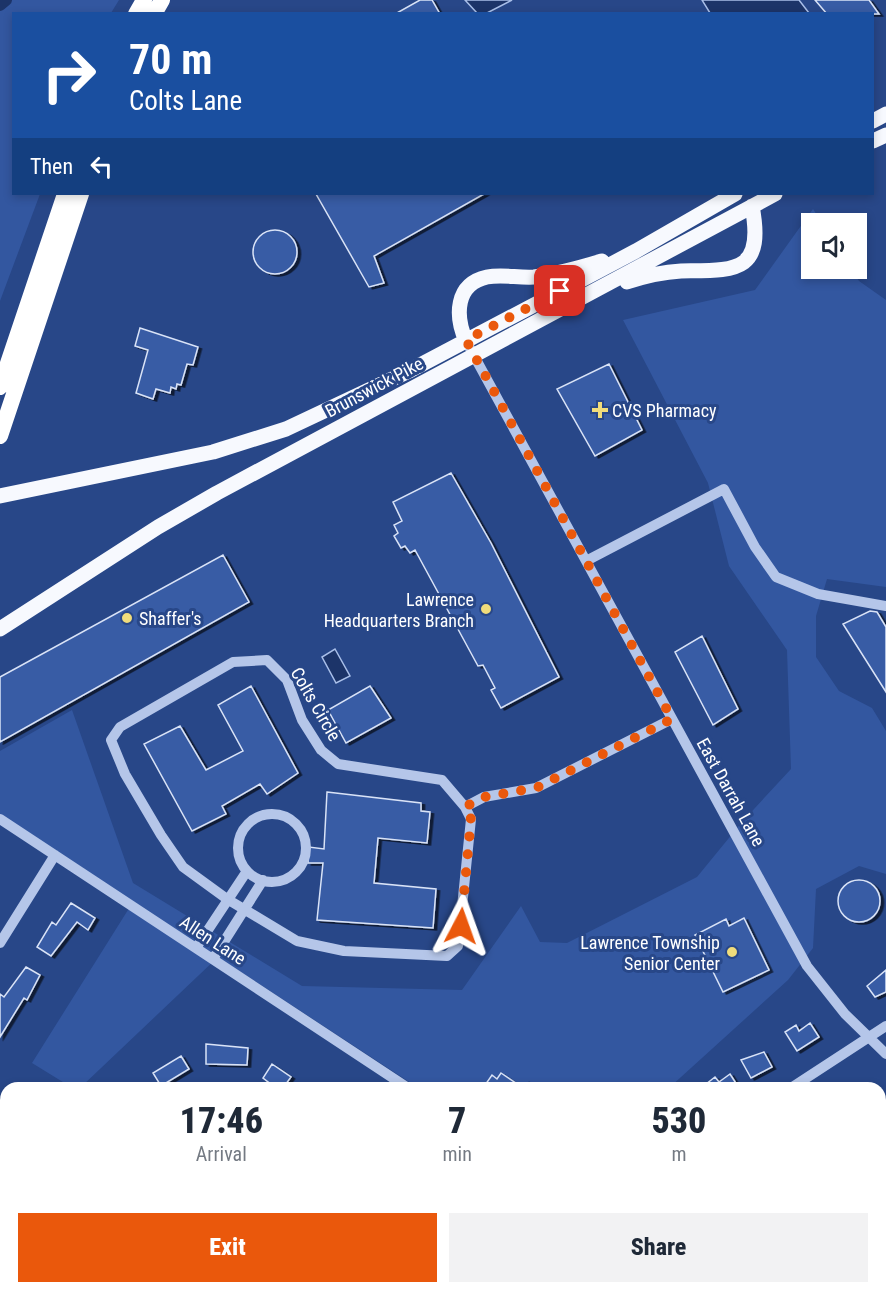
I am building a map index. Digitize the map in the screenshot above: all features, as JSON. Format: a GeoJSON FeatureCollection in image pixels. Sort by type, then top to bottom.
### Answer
{"type":"FeatureCollection","features":[{"type":"Feature","properties":{"kind":"highway"},"geometry":{"type":"LineString","coordinates":[[0,387],[65,195]]}},
{"type":"Feature","properties":{"kind":"highway"},"geometry":{"type":"LineString","coordinates":[[0,436],[81,195]]}},
{"type":"Feature","properties":{"kind":"main road","name":"Brunswick Pike"},"geometry":{"type":"LineString","coordinates":[[0,629],[158,527],[217,493],[773,195]]}},
{"type":"Feature","properties":{"kind":"main road","name":"Brunswick Pike"},"geometry":{"type":"LineString","coordinates":[[0,496],[182,459],[245,443],[327,412],[636,251],[728,197]]}},
{"type":"Feature","properties":{"kind":"main road"},"geometry":{"type":"LineString","coordinates":[[579,300],[644,276],[681,271],[720,272],[740,266],[754,249],[757,239],[752,206]]}},
{"type":"Feature","properties":{"kind":"main road"},"geometry":{"type":"LineString","coordinates":[[466,340],[459,325],[459,303],[463,294],[478,280],[497,276],[551,275],[636,251]]}},
{"type":"Feature","properties":{"kind":"street","name":"East Darrah Lane"},"geometry":{"type":"LineString","coordinates":[[466,340],[807,966],[868,1038],[886,1054]]}},
{"type":"Feature","properties":{"kind":"street"},"geometry":{"type":"LineString","coordinates":[[586,561],[724,489],[755,547],[776,577],[818,594],[886,606]]}},
{"type":"Feature","properties":{"kind":"street","name":"Colts Circle"},"geometry":{"type":"LineString","coordinates":[[267,660],[287,680],[302,720],[321,750],[338,764],[442,780],[465,807],[471,819],[458,946],[447,956],[344,951],[297,941],[227,899],[183,867],[125,774],[111,740],[120,727],[233,662],[267,660]]}},
{"type":"Feature","properties":{"kind":"street"},"geometry":{"type":"LineString","coordinates":[[465,807],[484,797],[536,788],[672,719]]}},
{"type":"Feature","properties":{"kind":"street"},"geometry":{"type":"LineString","coordinates":[[276,815],[287,818],[302,833],[306,854],[302,864],[287,879],[276,882],[263,880],[247,871],[238,849],[245,828],[264,816],[276,815]]}},
{"type":"Feature","properties":{"kind":"street","name":"Allen Lane"},"geometry":{"type":"LineString","coordinates":[[0,819],[399,1082]]}},
{"type":"Feature","properties":{"kind":"street"},"geometry":{"type":"LineString","coordinates":[[0,943],[55,855]]}},
{"type":"Feature","properties":{"kind":"street"},"geometry":{"type":"LineString","coordinates":[[196,948],[247,871]]}},
{"type":"Feature","properties":{"kind":"street"},"geometry":{"type":"LineString","coordinates":[[213,959],[226,934],[263,880]]}},
{"type":"Feature","properties":{"kind":"street"},"geometry":{"type":"LineString","coordinates":[[800,1082],[886,1026]]}},
{"type":"Feature","properties":{"kind":"shaded area"},"geometry":{"type":"Polygon","coordinates":[[[0,0],[119,0],[112,12],[12,12],[12,195],[40,195],[0,301],[0,0]]]}},
{"type":"Feature","properties":{"kind":"shaded area"},"geometry":{"type":"Polygon","coordinates":[[[465,0],[512,0],[489,12],[476,12],[465,0]]]}},
{"type":"Feature","properties":{"kind":"shaded area"},"geometry":{"type":"Polygon","coordinates":[[[702,0],[799,0],[808,12],[709,12],[702,0]]]}},
{"type":"Feature","properties":{"kind":"shaded area"},"geometry":{"type":"Polygon","coordinates":[[[801,226],[801,279],[858,279],[886,300],[886,587],[827,579],[816,616],[816,657],[839,691],[872,708],[886,731],[886,874],[859,866],[816,889],[813,948],[788,980],[676,1082],[409,1082],[218,957],[86,1082],[63,1082],[32,1063],[133,902],[0,815],[0,751],[72,710],[133,883],[302,986],[462,990],[521,906],[540,942],[567,943],[697,877],[742,822],[791,769],[787,650],[729,566],[708,483],[623,320],[755,290],[801,226]]]}},
{"type":"Feature","properties":{"kind":"shaded area"},"geometry":{"type":"Polygon","coordinates":[[[335,649],[350,676],[336,683],[322,657],[335,649]]]}},
{"type":"Feature","properties":{"kind":"building"},"geometry":{"type":"Polygon","coordinates":[[[420,0],[432,0],[439,12],[399,12],[420,0]]]}},
{"type":"Feature","properties":{"kind":"building"},"geometry":{"type":"Polygon","coordinates":[[[815,0],[869,0],[879,14],[874,14],[874,12],[825,12],[815,0]]]}},
{"type":"Feature","properties":{"kind":"building"},"geometry":{"type":"Polygon","coordinates":[[[317,195],[482,195],[374,256],[384,283],[369,287],[317,195]]]}},
{"type":"Feature","properties":{"kind":"building"},"geometry":{"type":"Polygon","coordinates":[[[275,230],[290,237],[297,252],[290,267],[275,274],[260,267],[253,252],[260,237],[275,230]]]}},
{"type":"Feature","properties":{"kind":"building"},"geometry":{"type":"Polygon","coordinates":[[[140,328],[198,347],[193,365],[187,364],[181,385],[177,384],[176,389],[171,387],[170,393],[156,389],[153,399],[136,393],[148,350],[135,346],[140,328]]]}},
{"type":"Feature","properties":{"kind":"building","name":"CVS Pharmacy"},"geometry":{"type":"Polygon","coordinates":[[[609,364],[642,430],[595,456],[557,389],[609,364]]]}},
{"type":"Feature","properties":{"kind":"building","name":"Lawrence Headquarters Branch"},"geometry":{"type":"Polygon","coordinates":[[[451,473],[491,543],[559,677],[501,708],[491,690],[495,688],[483,665],[478,666],[415,550],[410,553],[405,546],[401,548],[394,536],[398,533],[394,525],[402,521],[393,502],[451,473]]]}},
{"type":"Feature","properties":{"kind":"building"},"geometry":{"type":"Polygon","coordinates":[[[223,555],[249,602],[0,742],[0,677],[223,555]]]}},
{"type":"Feature","properties":{"kind":"building"},"geometry":{"type":"Polygon","coordinates":[[[870,611],[877,612],[886,627],[886,692],[843,624],[870,611]]]}},
{"type":"Feature","properties":{"kind":"building"},"geometry":{"type":"Polygon","coordinates":[[[702,636],[738,709],[713,725],[675,652],[702,636]]]}},
{"type":"Feature","properties":{"kind":"building"},"geometry":{"type":"Polygon","coordinates":[[[251,686],[298,773],[267,794],[260,784],[222,806],[226,814],[192,831],[144,744],[180,726],[206,770],[243,751],[218,705],[251,686]]]}},
{"type":"Feature","properties":{"kind":"building"},"geometry":{"type":"Polygon","coordinates":[[[370,686],[391,718],[346,743],[328,710],[370,686]]]}},
{"type":"Feature","properties":{"kind":"building"},"geometry":{"type":"Polygon","coordinates":[[[327,792],[421,803],[421,811],[430,812],[427,843],[378,838],[374,883],[436,889],[433,928],[317,920],[323,863],[308,863],[309,847],[324,849],[327,792]]]}},
{"type":"Feature","properties":{"kind":"building"},"geometry":{"type":"Polygon","coordinates":[[[859,880],[874,886],[880,901],[874,916],[859,922],[844,916],[838,901],[844,886],[859,880]]]}},
{"type":"Feature","properties":{"kind":"building"},"geometry":{"type":"Polygon","coordinates":[[[71,903],[95,918],[88,930],[77,922],[51,956],[37,947],[52,922],[56,925],[71,903]]]}},
{"type":"Feature","properties":{"kind":"building","name":"Lawrence Township Senior Center"},"geometry":{"type":"Polygon","coordinates":[[[744,918],[769,970],[723,992],[695,935],[726,919],[729,926],[744,918]]]}},
{"type":"Feature","properties":{"kind":"building"},"geometry":{"type":"Polygon","coordinates":[[[26,967],[40,975],[27,1000],[24,998],[0,1037],[0,994],[4,997],[26,967]]]}},
{"type":"Feature","properties":{"kind":"building"},"geometry":{"type":"Polygon","coordinates":[[[886,970],[886,992],[875,997],[867,986],[886,970]]]}},
{"type":"Feature","properties":{"kind":"building"},"geometry":{"type":"Polygon","coordinates":[[[810,1023],[819,1037],[797,1051],[785,1032],[796,1025],[799,1031],[810,1023]]]}},
{"type":"Feature","properties":{"kind":"building"},"geometry":{"type":"Polygon","coordinates":[[[206,1044],[248,1048],[247,1065],[206,1064],[206,1044]]]}},
{"type":"Feature","properties":{"kind":"building"},"geometry":{"type":"Polygon","coordinates":[[[764,1052],[772,1067],[751,1078],[741,1060],[764,1052]]]}},
{"type":"Feature","properties":{"kind":"building"},"geometry":{"type":"Polygon","coordinates":[[[181,1056],[189,1069],[168,1082],[159,1082],[153,1073],[181,1056]]]}},
{"type":"Feature","properties":{"kind":"building"},"geometry":{"type":"Polygon","coordinates":[[[272,1064],[291,1077],[287,1082],[268,1082],[263,1078],[272,1064]]]}},
{"type":"Feature","properties":{"kind":"building"},"geometry":{"type":"Polygon","coordinates":[[[501,1073],[514,1082],[487,1082],[492,1075],[497,1079],[501,1073]]]}},
{"type":"Feature","properties":{"kind":"building"},"geometry":{"type":"Polygon","coordinates":[[[730,1074],[735,1082],[719,1082],[730,1074]]]}},
{"type":"Feature","properties":{"kind":"building"},"geometry":{"type":"Polygon","coordinates":[[[715,1077],[719,1082],[709,1082],[715,1077]]]}},
{"type":"Feature","properties":{"kind":"waterway"},"geometry":{"type":"LineString","coordinates":[[0,5],[6,0]]}},
{"type":"Feature","properties":{"kind":"place","name":"CVS Pharmacy"},"geometry":{"type":"Point","coordinates":[600,410]}},
{"type":"Feature","properties":{"kind":"place","name":"Lawrence Headquarters Branch"},"geometry":{"type":"Point","coordinates":[486,609]}},
{"type":"Feature","properties":{"kind":"place","name":"Shaffer's"},"geometry":{"type":"Point","coordinates":[127,618]}},
{"type":"Feature","properties":{"kind":"place","name":"Lawrence Township Senior Center"},"geometry":{"type":"Point","coordinates":[732,952]}},
{"type":"Feature","properties":{"kind":"route"},"geometry":{"type":"LineString","coordinates":[[461,926],[471,819],[465,807],[484,797],[536,788],[672,719],[466,340],[560,291]]}}]}
